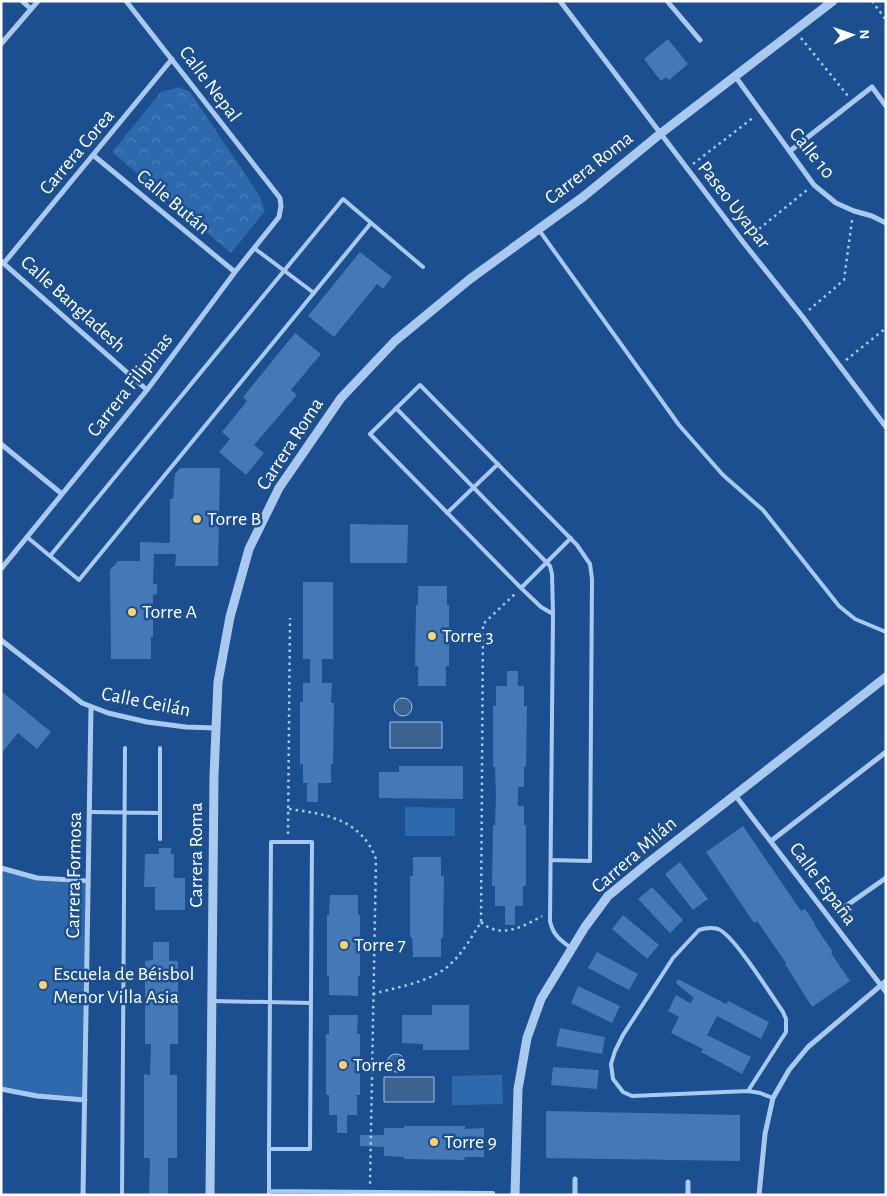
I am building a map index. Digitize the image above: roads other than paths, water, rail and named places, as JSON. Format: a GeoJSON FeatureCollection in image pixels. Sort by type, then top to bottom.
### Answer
{"type":"FeatureCollection","features":[{"type":"Feature","properties":{"kind":"street"},"geometry":{"type":"LineString","coordinates":[[22,1],[32,9]]}},
{"type":"Feature","properties":{"kind":"street"},"geometry":{"type":"LineString","coordinates":[[1,44],[38,1]]}},
{"type":"Feature","properties":{"kind":"street","name":"Calle Nepal"},"geometry":{"type":"LineString","coordinates":[[126,1],[280,198],[279,217]]}},
{"type":"Feature","properties":{"kind":"street","name":"Paseo Uyapar"},"geometry":{"type":"LineString","coordinates":[[560,1],[686,168],[802,316],[838,366],[883,419],[886,427]]}},
{"type":"Feature","properties":{"kind":"street"},"geometry":{"type":"LineString","coordinates":[[668,1],[700,40]]}},
{"type":"Feature","properties":{"kind":"street","name":"Carrera Roma"},"geometry":{"type":"LineString","coordinates":[[210,1195],[218,682],[230,617],[250,549],[279,488],[341,398],[395,341],[470,279],[583,197],[660,134],[833,1]]}},
{"type":"Feature","properties":{"kind":"street","name":"Carrera Corea"},"geometry":{"type":"LineString","coordinates":[[3,262],[172,59]]}},
{"type":"Feature","properties":{"kind":"street","name":"Calle 10"},"geometry":{"type":"LineString","coordinates":[[735,76],[814,185],[836,203],[886,223]]}},
{"type":"Feature","properties":{"kind":"street"},"geometry":{"type":"LineString","coordinates":[[790,151],[872,87],[886,106]]}},
{"type":"Feature","properties":{"kind":"street","name":"Calle Bután"},"geometry":{"type":"LineString","coordinates":[[93,155],[235,272]]}},
{"type":"Feature","properties":{"kind":"street","name":"Carrera Filipinas"},"geometry":{"type":"LineString","coordinates":[[1,569],[146,390],[279,217]]}},
{"type":"Feature","properties":{"kind":"street","name":"Calle Bangladesh"},"geometry":{"type":"LineString","coordinates":[[3,262],[146,390]]}},
{"type":"Feature","properties":{"kind":"street"},"geometry":{"type":"LineString","coordinates":[[1,444],[62,494]]}},
{"type":"Feature","properties":{"kind":"street","name":"Calle Ceilán"},"geometry":{"type":"LineString","coordinates":[[1,640],[82,703],[91,707],[147,722],[186,727],[216,728]]}},
{"type":"Feature","properties":{"kind":"street","name":"Carrera Milán"},"geometry":{"type":"LineString","coordinates":[[515,1195],[518,1089],[527,1038],[541,999],[584,927],[608,896],[886,677]]}},
{"type":"Feature","properties":{"kind":"street","name":"Carrera Formosa"},"geometry":{"type":"LineString","coordinates":[[83,1195],[91,707]]}},
{"type":"Feature","properties":{"kind":"street"},"geometry":{"type":"LineString","coordinates":[[771,841],[886,752]]}},
{"type":"Feature","properties":{"kind":"street","name":"Calle España"},"geometry":{"type":"LineString","coordinates":[[735,795],[883,983],[886,992]]}},
{"type":"Feature","properties":{"kind":"street"},"geometry":{"type":"LineString","coordinates":[[1,868],[37,878],[88,881]]}},
{"type":"Feature","properties":{"kind":"street"},"geometry":{"type":"LineString","coordinates":[[844,908],[886,878]]}},
{"type":"Feature","properties":{"kind":"street"},"geometry":{"type":"LineString","coordinates":[[759,1195],[765,1134],[773,1098],[789,1070],[808,1047],[883,983]]}},
{"type":"Feature","properties":{"kind":"street"},"geometry":{"type":"LineString","coordinates":[[1,1089],[37,1096],[85,1100]]}},
{"type":"Feature","properties":{"kind":"street"},"geometry":{"type":"LineString","coordinates":[[575,1179],[575,1195]]}},
{"type":"Feature","properties":{"kind":"street"},"geometry":{"type":"LineString","coordinates":[[688,1182],[688,1195]]}},
{"type":"Feature","properties":{"kind":"lane"},"geometry":{"type":"LineString","coordinates":[[50,556],[343,200],[423,267]]}},
{"type":"Feature","properties":{"kind":"lane"},"geometry":{"type":"LineString","coordinates":[[28,537],[78,580],[371,223]]}},
{"type":"Feature","properties":{"kind":"lane"},"geometry":{"type":"LineString","coordinates":[[538,229],[679,425],[723,475],[763,510],[840,606],[856,619],[886,632]]}},
{"type":"Feature","properties":{"kind":"lane"},"geometry":{"type":"LineString","coordinates":[[254,248],[314,293]]}},
{"type":"Feature","properties":{"kind":"lane"},"geometry":{"type":"LineString","coordinates":[[551,860],[590,860],[591,570],[586,558],[571,538],[420,385],[370,434],[520,588],[540,607],[553,614]]}},
{"type":"Feature","properties":{"kind":"lane"},"geometry":{"type":"LineString","coordinates":[[396,408],[547,562],[552,574],[550,921],[553,932],[571,948]]}},
{"type":"Feature","properties":{"kind":"lane"},"geometry":{"type":"LineString","coordinates":[[447,513],[498,464]]}},
{"type":"Feature","properties":{"kind":"lane"},"geometry":{"type":"LineString","coordinates":[[520,588],[571,538]]}},
{"type":"Feature","properties":{"kind":"lane"},"geometry":{"type":"LineString","coordinates":[[122,1195],[125,748]]}},
{"type":"Feature","properties":{"kind":"lane"},"geometry":{"type":"LineString","coordinates":[[160,748],[160,839]]}},
{"type":"Feature","properties":{"kind":"lane"},"geometry":{"type":"LineString","coordinates":[[90,812],[160,812]]}},
{"type":"Feature","properties":{"kind":"lane"},"geometry":{"type":"LineString","coordinates":[[269,1149],[310,1149],[312,842],[271,842],[269,1149],[269,1193],[493,1193],[493,1195]]}},
{"type":"Feature","properties":{"kind":"lane"},"geometry":{"type":"LineString","coordinates":[[748,1091],[786,1032],[786,1019],[731,938],[719,929],[704,928],[699,930],[673,958],[622,1035],[611,1064],[613,1079],[623,1092],[632,1096],[748,1091],[773,1098]]}},
{"type":"Feature","properties":{"kind":"lane"},"geometry":{"type":"LineString","coordinates":[[212,1001],[311,1003]]}},
{"type":"Feature","properties":{"kind":"place","name":"Torre B"},"geometry":{"type":"Point","coordinates":[197,519]}},
{"type":"Feature","properties":{"kind":"place","name":"Torre A"},"geometry":{"type":"Point","coordinates":[132,612]}},
{"type":"Feature","properties":{"kind":"place","name":"Torre 3"},"geometry":{"type":"Point","coordinates":[432,636]}},
{"type":"Feature","properties":{"kind":"place","name":"Torre 7"},"geometry":{"type":"Point","coordinates":[344,945]}},
{"type":"Feature","properties":{"kind":"place","name":"Escuela de Béisbol Menor Villa Asia"},"geometry":{"type":"Point","coordinates":[43,985]}},
{"type":"Feature","properties":{"kind":"place","name":"Torre 8"},"geometry":{"type":"Point","coordinates":[343,1065]}},
{"type":"Feature","properties":{"kind":"place","name":"Torre 9"},"geometry":{"type":"Point","coordinates":[434,1142]}}]}
